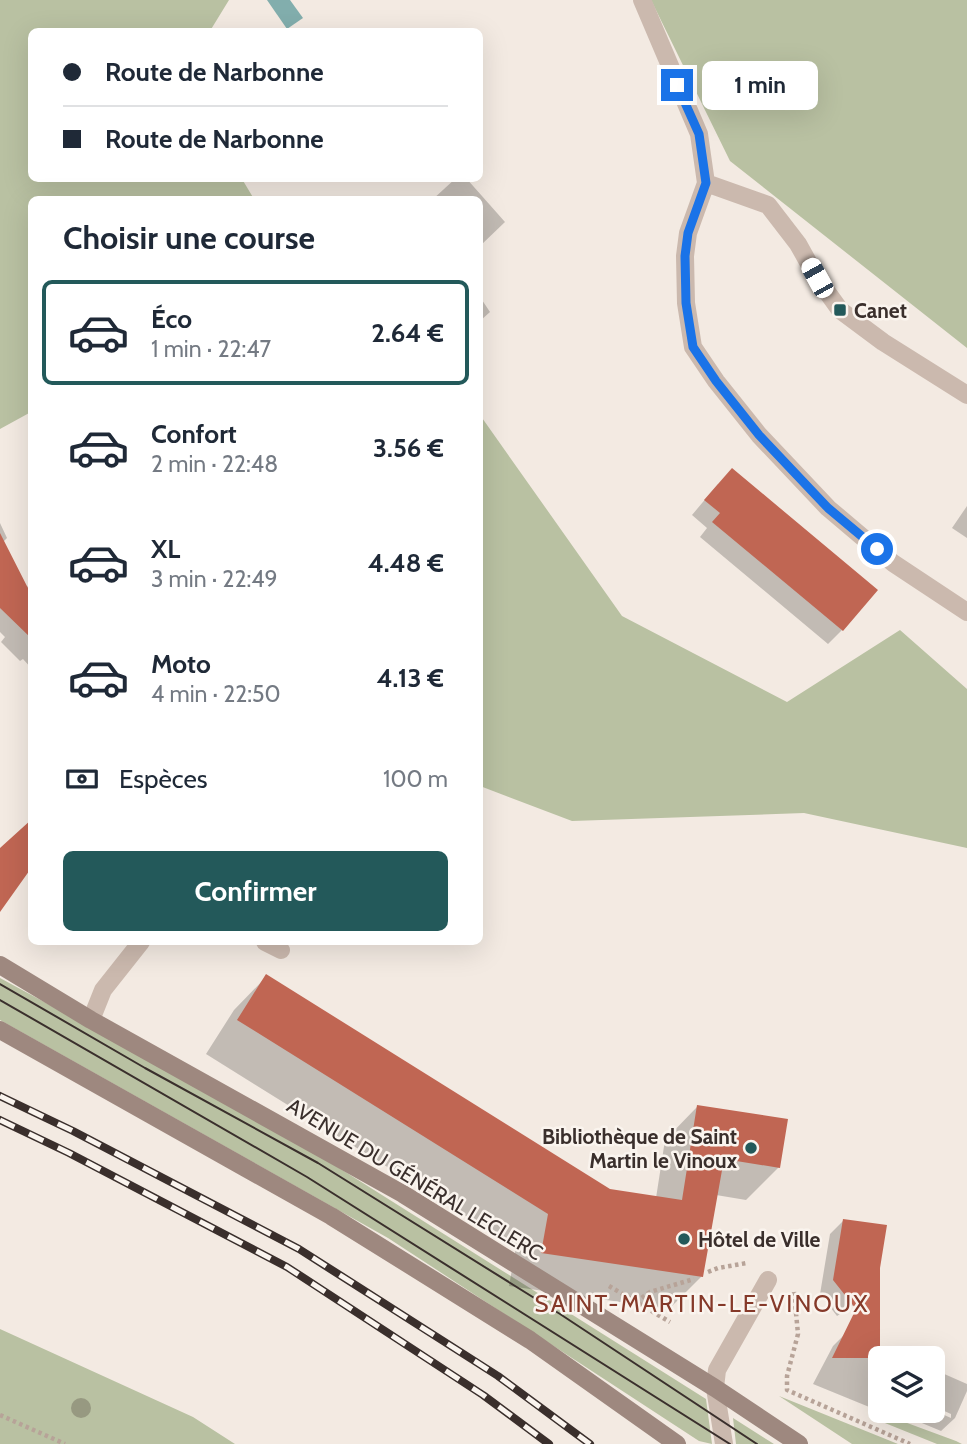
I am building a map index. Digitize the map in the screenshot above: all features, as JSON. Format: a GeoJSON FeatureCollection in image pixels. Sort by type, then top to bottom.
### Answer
{"type":"FeatureCollection","features":[{"type":"Feature","properties":{"kind":"main road","name":"AVENUE DU GÉNÉRAL LECLERC"},"geometry":{"type":"LineString","coordinates":[[0,965],[91,1020],[403,1194],[715,1388],[799,1444]]}},
{"type":"Feature","properties":{"kind":"main road"},"geometry":{"type":"LineString","coordinates":[[0,1030],[331,1216],[530,1340],[677,1444]]}},
{"type":"Feature","properties":{"kind":"street"},"geometry":{"type":"LineString","coordinates":[[642,0],[699,134],[706,183],[688,233],[685,256],[686,303],[693,347],[759,435],[828,508],[893,563],[967,612]]}},
{"type":"Feature","properties":{"kind":"street"},"geometry":{"type":"LineString","coordinates":[[706,183],[768,205],[798,244],[817,278],[840,310],[883,342],[967,395]]}},
{"type":"Feature","properties":{"kind":"street"},"geometry":{"type":"LineString","coordinates":[[91,1020],[103,990],[139,945]]}},
{"type":"Feature","properties":{"kind":"street"},"geometry":{"type":"LineString","coordinates":[[724,1444],[715,1388],[717,1370],[768,1280]]}},
{"type":"Feature","properties":{"kind":"path"},"geometry":{"type":"LineString","coordinates":[[708,1272],[753,1262]]}},
{"type":"Feature","properties":{"kind":"path"},"geometry":{"type":"LineString","coordinates":[[636,1302],[650,1292],[694,1279]]}},
{"type":"Feature","properties":{"kind":"path"},"geometry":{"type":"LineString","coordinates":[[605,1284],[670,1322]]}},
{"type":"Feature","properties":{"kind":"path"},"geometry":{"type":"LineString","coordinates":[[794,1292],[798,1334],[787,1376],[787,1390],[910,1444]]}},
{"type":"Feature","properties":{"kind":"path"},"geometry":{"type":"LineString","coordinates":[[0,1415],[65,1444]]}},
{"type":"Feature","properties":{"kind":"green space"},"geometry":{"type":"Polygon","coordinates":[[[0,0],[229,0],[212,28],[28,28],[28,182],[244,182],[252,196],[28,196],[28,414],[0,429],[0,0]]]}},
{"type":"Feature","properties":{"kind":"green space"},"geometry":{"type":"Polygon","coordinates":[[[651,0],[967,0],[967,348],[730,161],[651,0]]]}},
{"type":"Feature","properties":{"kind":"green space"},"geometry":{"type":"Polygon","coordinates":[[[483,419],[622,616],[787,702],[900,630],[967,689],[967,848],[804,813],[572,821],[483,787],[483,419]]]}},
{"type":"Feature","properties":{"kind":"green space"},"geometry":{"type":"Polygon","coordinates":[[[0,978],[266,1122],[706,1399],[712,1444],[699,1441],[388,1238],[0,1020],[0,978]]]}},
{"type":"Feature","properties":{"kind":"green space"},"geometry":{"type":"Polygon","coordinates":[[[0,1329],[193,1417],[235,1444],[0,1444],[0,1329]]]}},
{"type":"Feature","properties":{"kind":"green space"},"geometry":{"type":"Polygon","coordinates":[[[779,1396],[898,1444],[852,1444],[779,1396]]]}},
{"type":"Feature","properties":{"kind":"green space"},"geometry":{"type":"Polygon","coordinates":[[[733,1418],[774,1444],[736,1444],[733,1418]]]}},
{"type":"Feature","properties":{"kind":"green space"},"geometry":{"type":"Polygon","coordinates":[[[885,1423],[907,1423],[962,1444],[937,1444],[885,1423]]]}},
{"type":"Feature","properties":{"kind":"water"},"geometry":{"type":"Polygon","coordinates":[[[267,0],[290,0],[303,18],[286,28],[267,0]]]}},
{"type":"Feature","properties":{"kind":"building"},"geometry":{"type":"Polygon","coordinates":[[[732,468],[878,590],[843,631],[712,522],[720,513],[704,500],[732,468]]]}},
{"type":"Feature","properties":{"kind":"building"},"geometry":{"type":"Polygon","coordinates":[[[0,533],[28,588],[28,635],[0,608],[0,533]]]}},
{"type":"Feature","properties":{"kind":"building"},"geometry":{"type":"Polygon","coordinates":[[[28,823],[28,873],[0,912],[0,848],[28,823]]]}},
{"type":"Feature","properties":{"kind":"building"},"geometry":{"type":"Polygon","coordinates":[[[266,974],[610,1189],[682,1200],[697,1105],[788,1119],[780,1168],[724,1159],[703,1277],[541,1253],[548,1214],[237,1020],[266,974]]]}},
{"type":"Feature","properties":{"kind":"building"},"geometry":{"type":"Polygon","coordinates":[[[843,1219],[887,1225],[880,1268],[880,1346],[868,1346],[868,1358],[832,1358],[856,1309],[833,1280],[843,1219]]]}},
{"type":"Feature","properties":{"kind":"tram line"},"geometry":{"type":"LineString","coordinates":[[0,984],[318,1163],[560,1314],[757,1444]]}},
{"type":"Feature","properties":{"kind":"tram line"},"geometry":{"type":"LineString","coordinates":[[0,1000],[307,1177],[730,1444]]}},
{"type":"Feature","properties":{"kind":"railway"},"geometry":{"type":"LineString","coordinates":[[0,1096],[299,1249],[498,1376],[590,1444]]}},
{"type":"Feature","properties":{"kind":"railway"},"geometry":{"type":"LineString","coordinates":[[0,1120],[287,1267],[483,1395],[549,1444]]}},
{"type":"Feature","properties":{"kind":"place","name":"Canet"},"geometry":{"type":"Point","coordinates":[840,310]}},
{"type":"Feature","properties":{"kind":"place","name":"Bibliothèque de Saint Martin le Vinoux"},"geometry":{"type":"Point","coordinates":[751,1148]}},
{"type":"Feature","properties":{"kind":"place","name":"Hôtel de Ville"},"geometry":{"type":"Point","coordinates":[684,1239]}},
{"type":"Feature","properties":{"kind":"district","name":"SAINT-MARTIN-LE-VINOUX"},"geometry":{"type":"Point","coordinates":[702,1303]}},
{"type":"Feature","properties":{"kind":"route"},"geometry":{"type":"LineString","coordinates":[[677,85],[699,134],[706,183],[688,233],[685,256],[686,303],[693,347],[759,435],[828,508],[877,549]]}}]}
